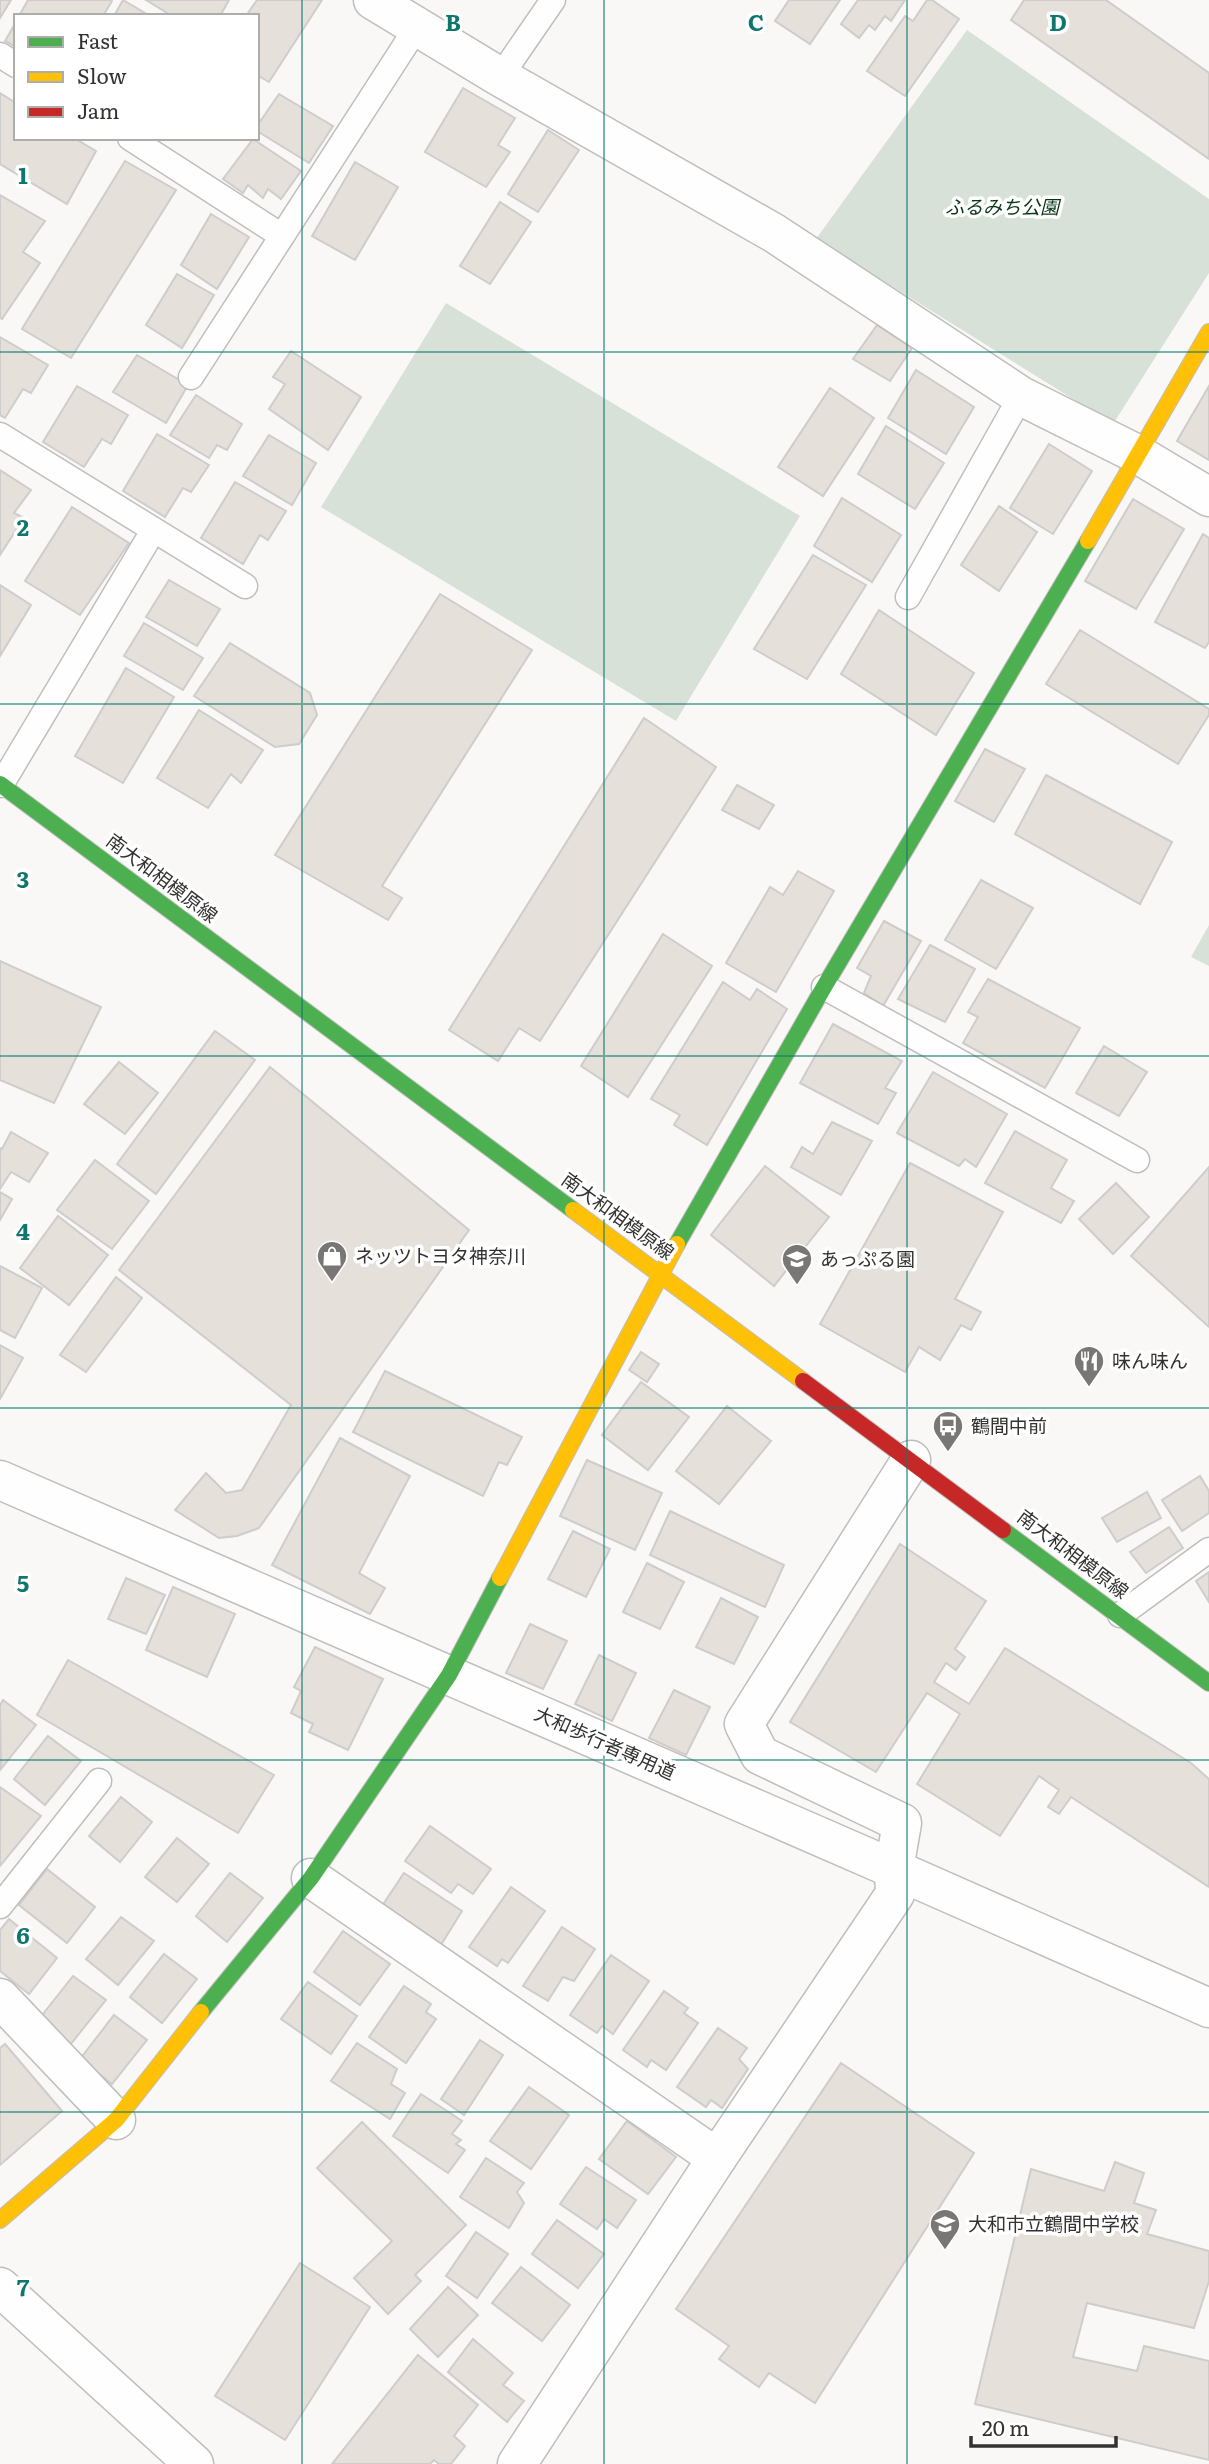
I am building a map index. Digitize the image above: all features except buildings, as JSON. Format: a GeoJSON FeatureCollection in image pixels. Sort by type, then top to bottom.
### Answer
{"type":"FeatureCollection","features":[{"type":"Feature","properties":{"kind":"street"},"geometry":{"type":"LineString","coordinates":[[373,0],[500,77],[774,233],[1021,396],[1139,455],[1209,497]]}},
{"type":"Feature","properties":{"kind":"street"},"geometry":{"type":"LineString","coordinates":[[0,2220],[116,2120],[229,1976],[311,1878],[449,1675],[661,1273],[824,987],[1209,332]]}},
{"type":"Feature","properties":{"kind":"street","name":"南大和相模原線"},"geometry":{"type":"LineString","coordinates":[[0,784],[1209,1683]]}},
{"type":"Feature","properties":{"kind":"street"},"geometry":{"type":"LineString","coordinates":[[517,2464],[717,2158],[895,1894],[894,1869],[902,1823],[761,1755],[744,1724],[911,1460]]}},
{"type":"Feature","properties":{"kind":"street","name":"大和歩行者専用道"},"geometry":{"type":"LineString","coordinates":[[0,1480],[1209,2008]]}},
{"type":"Feature","properties":{"kind":"street"},"geometry":{"type":"LineString","coordinates":[[311,1878],[717,2158]]}},
{"type":"Feature","properties":{"kind":"street"},"geometry":{"type":"LineString","coordinates":[[0,1998],[116,2120]]}},
{"type":"Feature","properties":{"kind":"street"},"geometry":{"type":"LineString","coordinates":[[0,2287],[194,2464]]}},
{"type":"Feature","properties":{"kind":"lane"},"geometry":{"type":"LineString","coordinates":[[500,77],[553,0]]}},
{"type":"Feature","properties":{"kind":"lane"},"geometry":{"type":"LineString","coordinates":[[191,377],[417,27]]}},
{"type":"Feature","properties":{"kind":"lane"},"geometry":{"type":"LineString","coordinates":[[133,140],[282,236]]}},
{"type":"Feature","properties":{"kind":"lane"},"geometry":{"type":"LineString","coordinates":[[908,597],[1021,396]]}},
{"type":"Feature","properties":{"kind":"lane"},"geometry":{"type":"LineString","coordinates":[[0,435],[245,586]]}},
{"type":"Feature","properties":{"kind":"lane"},"geometry":{"type":"LineString","coordinates":[[0,784],[153,531]]}},
{"type":"Feature","properties":{"kind":"lane"},"geometry":{"type":"LineString","coordinates":[[824,987],[1138,1160]]}},
{"type":"Feature","properties":{"kind":"lane"},"geometry":{"type":"LineString","coordinates":[[1120,1615],[1209,1550]]}},
{"type":"Feature","properties":{"kind":"lane"},"geometry":{"type":"LineString","coordinates":[[0,1906],[99,1782]]}},
{"type":"Feature","properties":{"kind":"green space","name":"ふるみち公園"},"geometry":{"type":"Polygon","coordinates":[[[967,30],[1209,199],[1209,273],[1113,424],[816,239],[967,30]]]}},
{"type":"Feature","properties":{"kind":"green space"},"geometry":{"type":"Polygon","coordinates":[[[446,303],[800,516],[676,721],[321,507],[446,303]]]}},
{"type":"Feature","properties":{"kind":"green space"},"geometry":{"type":"Polygon","coordinates":[[[1209,925],[1209,966],[1191,957],[1209,925]]]}},
{"type":"Feature","properties":{"kind":"traffic: fast"},"geometry":{"type":"LineString","coordinates":[[677,1244],[824,987],[1088,541]]}},
{"type":"Feature","properties":{"kind":"traffic: fast"},"geometry":{"type":"LineString","coordinates":[[0,784],[573,1210]]}},
{"type":"Feature","properties":{"kind":"traffic: fast"},"geometry":{"type":"LineString","coordinates":[[1003,1530],[1209,1683]]}},
{"type":"Feature","properties":{"kind":"traffic: fast"},"geometry":{"type":"LineString","coordinates":[[201,2012],[311,1878],[449,1675],[500,1578]]}},
{"type":"Feature","properties":{"kind":"traffic: slow"},"geometry":{"type":"LineString","coordinates":[[1088,541],[1209,332]]}},
{"type":"Feature","properties":{"kind":"traffic: slow"},"geometry":{"type":"LineString","coordinates":[[573,1210],[803,1381]]}},
{"type":"Feature","properties":{"kind":"traffic: slow"},"geometry":{"type":"LineString","coordinates":[[500,1578],[677,1244]]}},
{"type":"Feature","properties":{"kind":"traffic: slow"},"geometry":{"type":"LineString","coordinates":[[0,2220],[116,2120],[201,2012]]}},
{"type":"Feature","properties":{"kind":"traffic: jam"},"geometry":{"type":"LineString","coordinates":[[803,1381],[1003,1530]]}},
{"type":"Feature","properties":{"kind":"place","name":"ネッツトヨタ神奈川"},"geometry":{"type":"Point","coordinates":[332,1283]}},
{"type":"Feature","properties":{"kind":"place","name":"あっぷる園"},"geometry":{"type":"Point","coordinates":[797,1286]}},
{"type":"Feature","properties":{"kind":"place","name":"味ん味ん"},"geometry":{"type":"Point","coordinates":[1089,1388]}},
{"type":"Feature","properties":{"kind":"place","name":"鶴間中前"},"geometry":{"type":"Point","coordinates":[948,1453]}},
{"type":"Feature","properties":{"kind":"place","name":"大和市立鶴間中学校"},"geometry":{"type":"Point","coordinates":[945,2251]}}]}
